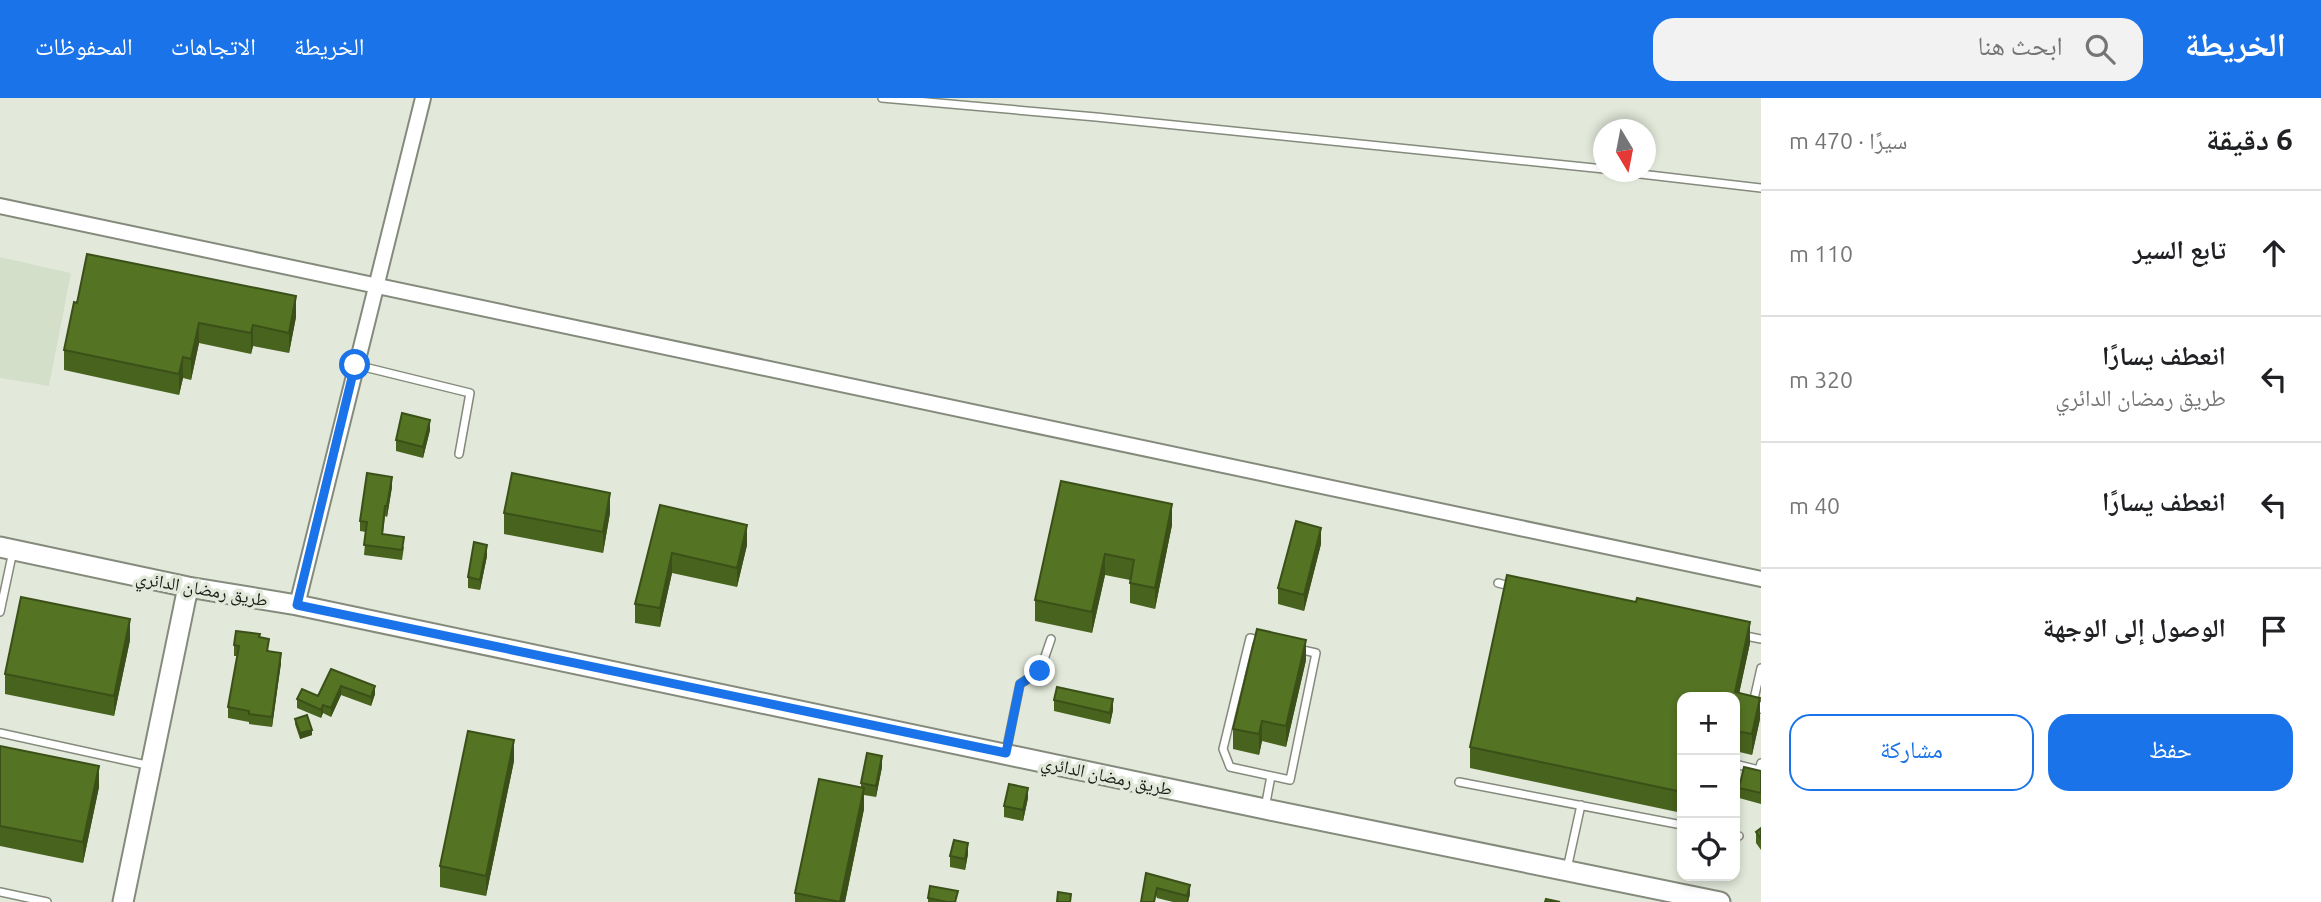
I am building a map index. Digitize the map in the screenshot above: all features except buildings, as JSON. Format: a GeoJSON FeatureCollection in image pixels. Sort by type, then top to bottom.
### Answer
{"type":"FeatureCollection","features":[{"type":"Feature","properties":{"kind":"street"},"geometry":{"type":"LineString","coordinates":[[297,605],[423,98]]}},
{"type":"Feature","properties":{"kind":"street"},"geometry":{"type":"LineString","coordinates":[[0,206],[1761,579]]}},
{"type":"Feature","properties":{"kind":"street","name":"طريق رمضان الدائري"},"geometry":{"type":"LineString","coordinates":[[6,549],[188,587],[297,605],[1695,899],[1720,902]]}},
{"type":"Feature","properties":{"kind":"street"},"geometry":{"type":"LineString","coordinates":[[123,902],[188,587]]}},
{"type":"Feature","properties":{"kind":"lane"},"geometry":{"type":"LineString","coordinates":[[882,98],[1593,168]]}},
{"type":"Feature","properties":{"kind":"lane"},"geometry":{"type":"LineString","coordinates":[[1656,176],[1761,188]]}},
{"type":"Feature","properties":{"kind":"lane"},"geometry":{"type":"LineString","coordinates":[[355,365],[470,393],[459,454]]}},
{"type":"Feature","properties":{"kind":"lane"},"geometry":{"type":"LineString","coordinates":[[0,612],[6,549]]}},
{"type":"Feature","properties":{"kind":"lane"},"geometry":{"type":"LineString","coordinates":[[1498,583],[1524,589]]}},
{"type":"Feature","properties":{"kind":"lane"},"geometry":{"type":"LineString","coordinates":[[1735,634],[1761,639]]}},
{"type":"Feature","properties":{"kind":"lane"},"geometry":{"type":"LineString","coordinates":[[1250,638],[1316,653],[1290,780],[1271,776],[1230,767],[1223,750],[1250,638]]}},
{"type":"Feature","properties":{"kind":"lane"},"geometry":{"type":"LineString","coordinates":[[1006,753],[1020,684],[1040,671],[1051,639]]}},
{"type":"Feature","properties":{"kind":"lane"},"geometry":{"type":"LineString","coordinates":[[1761,668],[1754,699],[1761,709]]}},
{"type":"Feature","properties":{"kind":"lane"},"geometry":{"type":"LineString","coordinates":[[0,733],[151,766]]}},
{"type":"Feature","properties":{"kind":"lane"},"geometry":{"type":"LineString","coordinates":[[1740,765],[1759,770],[1761,764]]}},
{"type":"Feature","properties":{"kind":"lane"},"geometry":{"type":"LineString","coordinates":[[1265,809],[1271,776]]}},
{"type":"Feature","properties":{"kind":"lane"},"geometry":{"type":"LineString","coordinates":[[1459,782],[1677,824]]}},
{"type":"Feature","properties":{"kind":"lane"},"geometry":{"type":"LineString","coordinates":[[1567,870],[1581,805]]}},
{"type":"Feature","properties":{"kind":"lane"},"geometry":{"type":"LineString","coordinates":[[0,892],[47,902]]}},
{"type":"Feature","properties":{"kind":"shaded area"},"geometry":{"type":"Polygon","coordinates":[[[0,257],[71,273],[49,386],[0,378],[0,257]]]}},
{"type":"Feature","properties":{"kind":"route"},"geometry":{"type":"LineString","coordinates":[[355,365],[297,605],[1006,753],[1020,684],[1040,671]]}}]}
